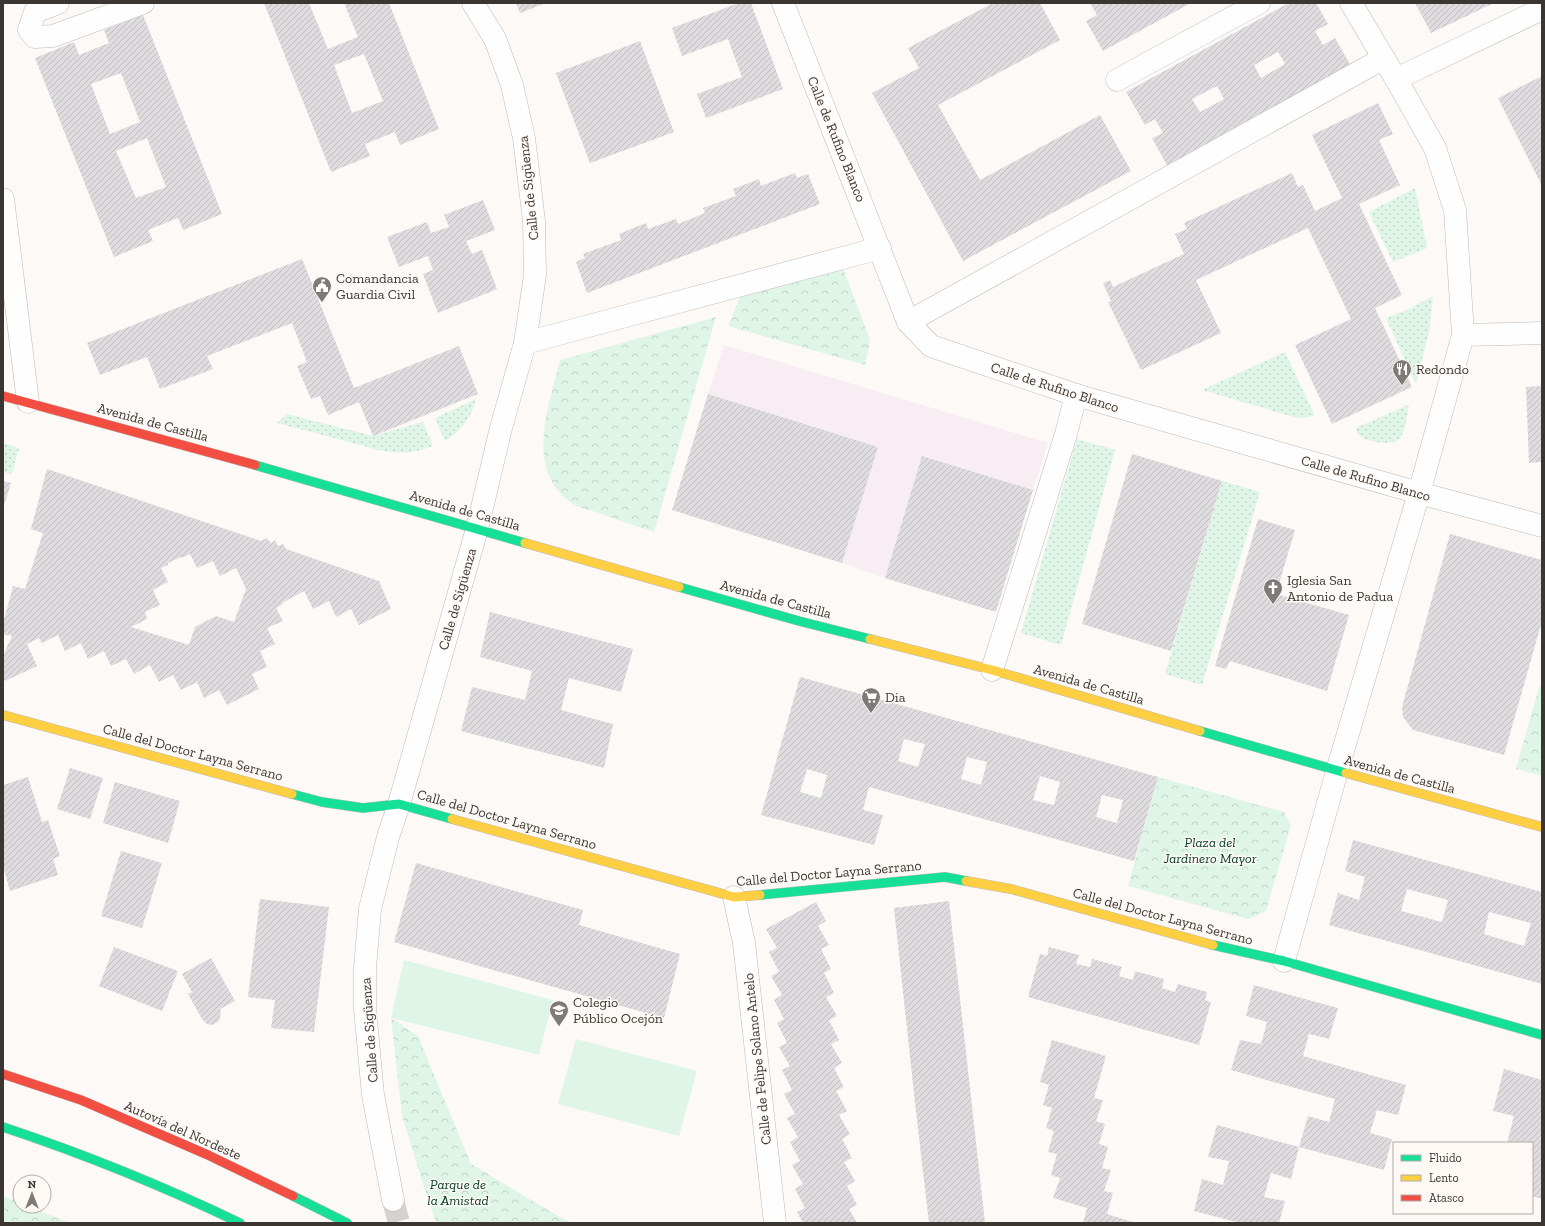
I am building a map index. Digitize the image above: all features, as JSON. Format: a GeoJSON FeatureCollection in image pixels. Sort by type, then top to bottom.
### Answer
{"type":"FeatureCollection","features":[{"type":"Feature","properties":{"kind":"main road","name":"Avenida de Castilla"},"geometry":{"type":"LineString","coordinates":[[3,396],[150,435],[799,621],[992,670],[1336,771],[1542,827]]}},
{"type":"Feature","properties":{"kind":"main road","name":"Calle del Doctor Layna Serrano"},"geometry":{"type":"LineString","coordinates":[[3,715],[322,802],[363,808],[399,804],[734,897],[945,877],[1011,889],[1219,946],[1284,961],[1542,1035]]}},
{"type":"Feature","properties":{"kind":"main road","name":"Autovía del Nordeste"},"geometry":{"type":"LineString","coordinates":[[3,1074],[81,1100],[208,1155],[347,1223]]}},
{"type":"Feature","properties":{"kind":"main road"},"geometry":{"type":"LineString","coordinates":[[3,1127],[61,1145],[186,1197],[240,1223]]}},
{"type":"Feature","properties":{"kind":"street"},"geometry":{"type":"LineString","coordinates":[[58,3],[35,12],[29,30],[35,37],[53,36],[143,3]]}},
{"type":"Feature","properties":{"kind":"street","name":"Calle de Sigüenza"},"geometry":{"type":"LineString","coordinates":[[393,1200],[373,1095],[365,1009],[365,968],[370,909],[388,837],[399,804],[477,528],[501,428],[524,343],[535,275],[534,221],[524,138],[512,85],[495,39],[473,3]]}},
{"type":"Feature","properties":{"kind":"street","name":"Calle de Rufino Blanco"},"geometry":{"type":"LineString","coordinates":[[783,3],[908,322],[930,346],[1076,395],[1419,493],[1542,526]]}},
{"type":"Feature","properties":{"kind":"street"},"geometry":{"type":"LineString","coordinates":[[1118,80],[1259,3]]}},
{"type":"Feature","properties":{"kind":"street"},"geometry":{"type":"LineString","coordinates":[[1284,961],[1336,771],[1419,493],[1463,335],[1456,210],[1435,148],[1352,3]]}},
{"type":"Feature","properties":{"kind":"street"},"geometry":{"type":"LineString","coordinates":[[1396,79],[1542,9]]}},
{"type":"Feature","properties":{"kind":"street"},"geometry":{"type":"LineString","coordinates":[[908,322],[1384,58]]}},
{"type":"Feature","properties":{"kind":"street"},"geometry":{"type":"LineString","coordinates":[[3,199],[28,402]]}},
{"type":"Feature","properties":{"kind":"street"},"geometry":{"type":"LineString","coordinates":[[524,343],[880,248]]}},
{"type":"Feature","properties":{"kind":"street"},"geometry":{"type":"LineString","coordinates":[[1463,335],[1542,333]]}},
{"type":"Feature","properties":{"kind":"street"},"geometry":{"type":"LineString","coordinates":[[992,670],[1066,434],[1076,395]]}},
{"type":"Feature","properties":{"kind":"street","name":"Calle de Felipe Solano Antelo"},"geometry":{"type":"LineString","coordinates":[[734,897],[744,943],[775,1223]]}},
{"type":"Feature","properties":{"kind":"shaded area"},"geometry":{"type":"Polygon","coordinates":[[[724,345],[1048,443],[1033,490],[922,457],[885,578],[842,563],[878,447],[708,394],[724,345]]]}},
{"type":"Feature","properties":{"kind":"green space"},"geometry":{"type":"Polygon","coordinates":[[[1415,188],[1427,248],[1393,262],[1369,212],[1415,188]]]}},
{"type":"Feature","properties":{"kind":"green space"},"geometry":{"type":"Polygon","coordinates":[[[843,268],[870,340],[865,365],[728,326],[740,297],[843,268]]]}},
{"type":"Feature","properties":{"kind":"green space"},"geometry":{"type":"Polygon","coordinates":[[[1433,296],[1429,332],[1416,384],[1386,318],[1407,310],[1433,296]]]}},
{"type":"Feature","properties":{"kind":"green space"},"geometry":{"type":"Polygon","coordinates":[[[716,317],[654,532],[573,504],[558,490],[548,474],[544,456],[546,417],[560,360],[716,317]]]}},
{"type":"Feature","properties":{"kind":"green space"},"geometry":{"type":"Polygon","coordinates":[[[1285,352],[1315,416],[1301,418],[1294,417],[1202,390],[1285,352]]]}},
{"type":"Feature","properties":{"kind":"green space"},"geometry":{"type":"Polygon","coordinates":[[[476,399],[472,412],[465,423],[456,433],[445,441],[435,418],[476,399]]]}},
{"type":"Feature","properties":{"kind":"green space"},"geometry":{"type":"Polygon","coordinates":[[[1408,405],[1404,428],[1401,436],[1396,441],[1382,443],[1371,441],[1362,437],[1357,432],[1356,428],[1408,405]]]}},
{"type":"Feature","properties":{"kind":"green space"},"geometry":{"type":"Polygon","coordinates":[[[287,414],[373,436],[423,422],[433,446],[408,452],[383,451],[277,423],[287,414]]]}},
{"type":"Feature","properties":{"kind":"green space"},"geometry":{"type":"Polygon","coordinates":[[[1077,439],[1115,450],[1061,645],[1021,633],[1077,439]]]}},
{"type":"Feature","properties":{"kind":"green space"},"geometry":{"type":"Polygon","coordinates":[[[3,443],[19,448],[12,474],[3,472],[3,443]]]}},
{"type":"Feature","properties":{"kind":"green space"},"geometry":{"type":"Polygon","coordinates":[[[1222,481],[1260,492],[1202,685],[1165,674],[1222,481]]]}},
{"type":"Feature","properties":{"kind":"green space"},"geometry":{"type":"Polygon","coordinates":[[[1539,687],[1542,687],[1542,776],[1516,769],[1539,687]]]}},
{"type":"Feature","properties":{"kind":"green space","name":"Plaza del Jardinero Mayor"},"geometry":{"type":"Polygon","coordinates":[[[1158,777],[1284,812],[1291,825],[1266,911],[1248,919],[1128,886],[1158,777]]]}},
{"type":"Feature","properties":{"kind":"green space"},"geometry":{"type":"Polygon","coordinates":[[[404,960],[553,1000],[539,1055],[391,1018],[404,960]]]}},
{"type":"Feature","properties":{"kind":"green space","name":"Parque de la Amistad"},"geometry":{"type":"Polygon","coordinates":[[[391,1018],[418,1036],[471,1164],[570,1223],[436,1223],[402,1115],[391,1018]]]}},
{"type":"Feature","properties":{"kind":"green space"},"geometry":{"type":"Polygon","coordinates":[[[576,1039],[697,1071],[679,1136],[558,1104],[576,1039]]]}},
{"type":"Feature","properties":{"kind":"green space"},"geometry":{"type":"Polygon","coordinates":[[[3,1196],[12,1200],[12,1214],[48,1214],[70,1223],[3,1223],[3,1196]]]}},
{"type":"Feature","properties":{"kind":"building"},"geometry":{"type":"Polygon","coordinates":[[[264,3],[309,3],[328,49],[358,37],[344,3],[389,3],[439,129],[400,145],[395,132],[365,144],[370,156],[331,172],[264,3]],[[364,54],[334,65],[352,113],[383,101],[364,54]]]}},
{"type":"Feature","properties":{"kind":"building"},"geometry":{"type":"Polygon","coordinates":[[[516,3],[546,3],[520,13],[516,3]]]}},
{"type":"Feature","properties":{"kind":"building"},"geometry":{"type":"Polygon","coordinates":[[[739,3],[751,3],[783,89],[706,118],[697,94],[742,77],[728,39],[682,56],[672,28],[739,3]]]}},
{"type":"Feature","properties":{"kind":"building"},"geometry":{"type":"Polygon","coordinates":[[[993,3],[1040,3],[1060,40],[938,105],[980,180],[1100,115],[1131,171],[963,261],[872,93],[919,68],[908,48],[993,3]]]}},
{"type":"Feature","properties":{"kind":"building"},"geometry":{"type":"Polygon","coordinates":[[[1090,3],[1191,3],[1103,51],[1086,21],[1097,15],[1090,3]]]}},
{"type":"Feature","properties":{"kind":"building"},"geometry":{"type":"Polygon","coordinates":[[[1289,3],[1316,3],[1328,24],[1315,31],[1323,45],[1335,38],[1352,68],[1169,169],[1152,138],[1163,133],[1155,119],[1145,125],[1126,92],[1289,3]],[[1278,52],[1254,65],[1261,78],[1285,64],[1278,52]],[[1217,86],[1192,99],[1200,112],[1224,99],[1217,86]]]}},
{"type":"Feature","properties":{"kind":"building"},"geometry":{"type":"Polygon","coordinates":[[[1415,3],[1494,3],[1431,33],[1415,3]]]}},
{"type":"Feature","properties":{"kind":"building"},"geometry":{"type":"Polygon","coordinates":[[[143,15],[222,214],[183,230],[178,218],[148,230],[153,241],[114,257],[35,58],[74,42],[79,55],[109,43],[104,30],[143,15]],[[121,73],[91,84],[110,134],[140,122],[121,73]],[[147,138],[116,151],[136,198],[166,187],[147,138]]]}},
{"type":"Feature","properties":{"kind":"building"},"geometry":{"type":"Polygon","coordinates":[[[640,41],[674,132],[590,163],[556,73],[640,41]]]}},
{"type":"Feature","properties":{"kind":"building"},"geometry":{"type":"Polygon","coordinates":[[[1542,76],[1542,186],[1498,98],[1542,76]]]}},
{"type":"Feature","properties":{"kind":"building"},"geometry":{"type":"Polygon","coordinates":[[[1378,103],[1393,134],[1379,140],[1400,185],[1359,204],[1402,295],[1375,308],[1412,387],[1332,424],[1295,345],[1351,319],[1308,228],[1196,280],[1221,333],[1141,370],[1108,302],[1111,301],[1103,283],[1110,280],[1113,287],[1184,254],[1175,234],[1187,229],[1184,223],[1292,173],[1298,187],[1303,185],[1315,211],[1342,198],[1312,135],[1378,103]]]}},
{"type":"Feature","properties":{"kind":"building"},"geometry":{"type":"Polygon","coordinates":[[[795,173],[797,178],[808,174],[820,204],[587,293],[576,262],[585,258],[583,254],[621,240],[619,234],[646,223],[648,229],[676,219],[678,224],[705,213],[703,208],[736,196],[733,189],[759,179],[761,186],[795,173]]]}},
{"type":"Feature","properties":{"kind":"building"},"geometry":{"type":"Polygon","coordinates":[[[483,200],[495,230],[466,241],[472,254],[482,250],[497,289],[438,313],[423,274],[433,270],[428,256],[399,267],[387,237],[427,222],[431,233],[449,227],[444,215],[483,200]]]}},
{"type":"Feature","properties":{"kind":"building"},"geometry":{"type":"Polygon","coordinates":[[[302,259],[354,388],[459,346],[478,394],[373,436],[359,402],[328,415],[320,396],[311,399],[297,366],[307,362],[292,323],[207,356],[213,369],[160,389],[147,357],[100,375],[87,343],[302,259]]]}},
{"type":"Feature","properties":{"kind":"building"},"geometry":{"type":"Polygon","coordinates":[[[1542,386],[1542,462],[1529,463],[1526,387],[1542,386]]]}},
{"type":"Feature","properties":{"kind":"building"},"geometry":{"type":"Polygon","coordinates":[[[708,394],[878,447],[842,563],[672,510],[708,394]]]}},
{"type":"Feature","properties":{"kind":"building"},"geometry":{"type":"Polygon","coordinates":[[[1132,454],[1222,481],[1171,651],[1082,624],[1132,454]]]}},
{"type":"Feature","properties":{"kind":"building"},"geometry":{"type":"Polygon","coordinates":[[[922,456],[1033,490],[996,612],[885,578],[922,456]]]}},
{"type":"Feature","properties":{"kind":"building"},"geometry":{"type":"Polygon","coordinates":[[[47,469],[261,541],[267,538],[271,543],[275,540],[278,546],[283,544],[286,549],[379,581],[391,609],[359,625],[351,609],[336,617],[329,601],[313,609],[304,591],[282,603],[283,604],[276,608],[283,621],[267,628],[275,644],[260,651],[267,667],[252,674],[259,689],[227,705],[219,690],[204,698],[197,682],[181,690],[173,675],[159,682],[150,665],[134,674],[126,659],[111,666],[104,651],[88,659],[81,643],[65,651],[58,635],[42,643],[39,638],[27,644],[37,666],[5,681],[3,678],[3,656],[12,636],[3,634],[3,624],[13,586],[25,589],[43,533],[31,529],[47,469]],[[190,554],[168,563],[168,565],[161,568],[168,582],[153,590],[160,605],[145,612],[147,619],[131,627],[189,645],[195,627],[216,616],[234,622],[246,589],[236,568],[220,576],[213,561],[197,568],[190,554]]]}},
{"type":"Feature","properties":{"kind":"building"},"geometry":{"type":"Polygon","coordinates":[[[3,481],[11,483],[3,509],[3,481]]]}},
{"type":"Feature","properties":{"kind":"building","name":"Iglesia San Antonio de Padua"},"geometry":{"type":"Polygon","coordinates":[[[1258,519],[1295,530],[1276,594],[1349,615],[1327,691],[1230,661],[1226,669],[1215,666],[1258,519]]]}},
{"type":"Feature","properties":{"kind":"building"},"geometry":{"type":"Polygon","coordinates":[[[1450,534],[1542,560],[1542,621],[1504,755],[1413,730],[1403,717],[1402,707],[1450,534]]]}},
{"type":"Feature","properties":{"kind":"building"},"geometry":{"type":"Polygon","coordinates":[[[490,612],[633,649],[621,692],[569,678],[561,710],[613,724],[604,768],[461,731],[472,687],[525,700],[532,671],[480,657],[490,612]]]}},
{"type":"Feature","properties":{"kind":"building"},"geometry":{"type":"Polygon","coordinates":[[[800,677],[1158,777],[1134,861],[869,787],[863,810],[883,815],[874,845],[761,815],[800,677]],[[904,739],[898,761],[918,767],[925,744],[904,739]],[[967,757],[961,779],[981,785],[987,762],[967,757]],[[807,769],[800,792],[821,798],[827,775],[807,769]],[[1040,776],[1033,800],[1054,805],[1060,782],[1040,776]],[[1102,795],[1096,817],[1117,823],[1123,800],[1102,795]]]}},
{"type":"Feature","properties":{"kind":"building"},"geometry":{"type":"Polygon","coordinates":[[[70,768],[103,778],[90,819],[57,809],[70,768]]]}},
{"type":"Feature","properties":{"kind":"building"},"geometry":{"type":"Polygon","coordinates":[[[28,777],[42,822],[48,820],[60,856],[53,859],[58,875],[10,891],[3,865],[3,785],[28,777]]]}},
{"type":"Feature","properties":{"kind":"building"},"geometry":{"type":"Polygon","coordinates":[[[115,782],[180,801],[168,843],[103,823],[115,782]]]}},
{"type":"Feature","properties":{"kind":"building"},"geometry":{"type":"Polygon","coordinates":[[[1353,840],[1542,892],[1542,984],[1329,925],[1338,893],[1359,900],[1365,877],[1345,871],[1353,840]],[[1407,889],[1401,911],[1442,922],[1448,900],[1407,889]],[[1489,912],[1484,934],[1524,946],[1531,923],[1489,912]]]}},
{"type":"Feature","properties":{"kind":"building"},"geometry":{"type":"Polygon","coordinates":[[[121,851],[162,863],[142,928],[101,916],[121,851]]]}},
{"type":"Feature","properties":{"kind":"building"},"geometry":{"type":"Polygon","coordinates":[[[416,863],[583,910],[579,925],[680,954],[664,1018],[394,942],[416,863]]]}},
{"type":"Feature","properties":{"kind":"building"},"geometry":{"type":"Polygon","coordinates":[[[260,899],[329,907],[314,1032],[271,1028],[275,1000],[248,997],[260,899]]]}},
{"type":"Feature","properties":{"kind":"building"},"geometry":{"type":"Polygon","coordinates":[[[949,901],[985,1223],[929,1223],[915,1103],[894,908],[949,901]]]}},
{"type":"Feature","properties":{"kind":"building"},"geometry":{"type":"Polygon","coordinates":[[[816,902],[826,921],[818,926],[829,945],[821,949],[831,969],[824,973],[834,993],[826,997],[837,1016],[829,1020],[839,1040],[831,1044],[842,1063],[834,1068],[844,1087],[836,1091],[847,1111],[839,1115],[850,1134],[842,1139],[852,1158],[844,1162],[855,1181],[847,1186],[857,1205],[849,1209],[857,1223],[803,1223],[797,1212],[805,1208],[795,1189],[803,1184],[792,1165],[800,1161],[790,1142],[798,1137],[787,1118],[795,1114],[784,1094],[792,1090],[782,1070],[790,1066],[779,1047],[787,1043],[777,1023],[784,1019],[774,1000],[782,995],[771,976],[779,972],[769,952],[777,948],[766,929],[816,902]]]}},
{"type":"Feature","properties":{"kind":"building"},"geometry":{"type":"Polygon","coordinates":[[[114,947],[178,971],[162,1011],[99,986],[114,947]]]}},
{"type":"Feature","properties":{"kind":"building"},"geometry":{"type":"Polygon","coordinates":[[[1049,947],[1079,955],[1076,964],[1090,967],[1092,959],[1122,967],[1119,976],[1133,980],[1135,971],[1164,979],[1162,988],[1175,992],[1178,984],[1207,992],[1205,1000],[1211,1002],[1199,1045],[1028,997],[1040,954],[1047,956],[1049,947]]]}},
{"type":"Feature","properties":{"kind":"building"},"geometry":{"type":"Polygon","coordinates":[[[211,958],[235,1001],[220,1009],[221,1013],[219,1021],[212,1025],[207,1024],[202,1019],[188,994],[192,992],[182,974],[211,958]]]}},
{"type":"Feature","properties":{"kind":"building"},"geometry":{"type":"Polygon","coordinates":[[[1254,985],[1338,1008],[1329,1039],[1309,1034],[1303,1056],[1406,1085],[1398,1115],[1377,1110],[1370,1133],[1392,1139],[1384,1170],[1299,1147],[1308,1116],[1329,1122],[1335,1099],[1231,1070],[1240,1040],[1261,1044],[1267,1022],[1246,1016],[1254,985]]]}},
{"type":"Feature","properties":{"kind":"building"},"geometry":{"type":"Polygon","coordinates":[[[1052,1040],[1106,1056],[1094,1098],[1103,1100],[1096,1121],[1105,1124],[1099,1144],[1108,1147],[1102,1168],[1111,1170],[1104,1191],[1113,1193],[1107,1214],[1136,1223],[1083,1223],[1087,1208],[1053,1198],[1060,1178],[1051,1175],[1057,1154],[1048,1152],[1054,1131],[1046,1128],[1052,1108],[1043,1105],[1049,1085],[1040,1082],[1052,1040]]]}},
{"type":"Feature","properties":{"kind":"building"},"geometry":{"type":"Polygon","coordinates":[[[1504,1069],[1542,1080],[1542,1199],[1533,1196],[1533,1142],[1507,1142],[1514,1116],[1493,1111],[1504,1069]]]}},
{"type":"Feature","properties":{"kind":"building"},"geometry":{"type":"Polygon","coordinates":[[[1217,1125],[1299,1147],[1291,1179],[1271,1173],[1264,1197],[1285,1201],[1279,1223],[1240,1223],[1194,1211],[1202,1179],[1223,1185],[1229,1161],[1208,1157],[1217,1125]]]}},
{"type":"Feature","properties":{"kind":"tunnel"},"geometry":{"type":"LineString","coordinates":[[393,1200],[399,1223]]}},
{"type":"Feature","properties":{"kind":"traffic: fast"},"geometry":{"type":"LineString","coordinates":[[255,465],[525,543]]}},
{"type":"Feature","properties":{"kind":"traffic: fast"},"geometry":{"type":"LineString","coordinates":[[679,587],[799,621],[870,639]]}},
{"type":"Feature","properties":{"kind":"traffic: fast"},"geometry":{"type":"LineString","coordinates":[[1200,731],[1346,773]]}},
{"type":"Feature","properties":{"kind":"traffic: fast"},"geometry":{"type":"LineString","coordinates":[[292,794],[322,802],[363,808],[399,804],[452,819]]}},
{"type":"Feature","properties":{"kind":"traffic: fast"},"geometry":{"type":"LineString","coordinates":[[760,895],[945,877],[966,881]]}},
{"type":"Feature","properties":{"kind":"traffic: fast"},"geometry":{"type":"LineString","coordinates":[[1213,945],[1284,961],[1542,1035]]}},
{"type":"Feature","properties":{"kind":"traffic: fast"},"geometry":{"type":"LineString","coordinates":[[3,1127],[123,1171],[240,1223]]}},
{"type":"Feature","properties":{"kind":"traffic: fast"},"geometry":{"type":"LineString","coordinates":[[293,1196],[347,1223]]}},
{"type":"Feature","properties":{"kind":"traffic: slow"},"geometry":{"type":"LineString","coordinates":[[525,543],[679,587]]}},
{"type":"Feature","properties":{"kind":"traffic: slow"},"geometry":{"type":"LineString","coordinates":[[870,639],[992,670],[1200,731]]}},
{"type":"Feature","properties":{"kind":"traffic: slow"},"geometry":{"type":"LineString","coordinates":[[3,715],[292,794]]}},
{"type":"Feature","properties":{"kind":"traffic: slow"},"geometry":{"type":"LineString","coordinates":[[1346,773],[1542,827]]}},
{"type":"Feature","properties":{"kind":"traffic: slow"},"geometry":{"type":"LineString","coordinates":[[452,819],[734,897],[760,895]]}},
{"type":"Feature","properties":{"kind":"traffic: slow"},"geometry":{"type":"LineString","coordinates":[[966,881],[1011,889],[1213,945]]}},
{"type":"Feature","properties":{"kind":"traffic: jam"},"geometry":{"type":"LineString","coordinates":[[3,396],[255,465]]}},
{"type":"Feature","properties":{"kind":"traffic: jam"},"geometry":{"type":"LineString","coordinates":[[3,1074],[81,1100],[208,1155],[293,1196]]}},
{"type":"Feature","properties":{"kind":"place","name":"Comandancia Guardia Civil"},"geometry":{"type":"Point","coordinates":[322,303]}},
{"type":"Feature","properties":{"kind":"place","name":"Redondo"},"geometry":{"type":"Point","coordinates":[1402,386]}},
{"type":"Feature","properties":{"kind":"place","name":"Iglesia San Antonio de Padua"},"geometry":{"type":"Point","coordinates":[1273,605]}},
{"type":"Feature","properties":{"kind":"place","name":"Dia"},"geometry":{"type":"Point","coordinates":[871,714]}},
{"type":"Feature","properties":{"kind":"place","name":"Colegio Público Ocejón"},"geometry":{"type":"Point","coordinates":[559,1027]}}]}
